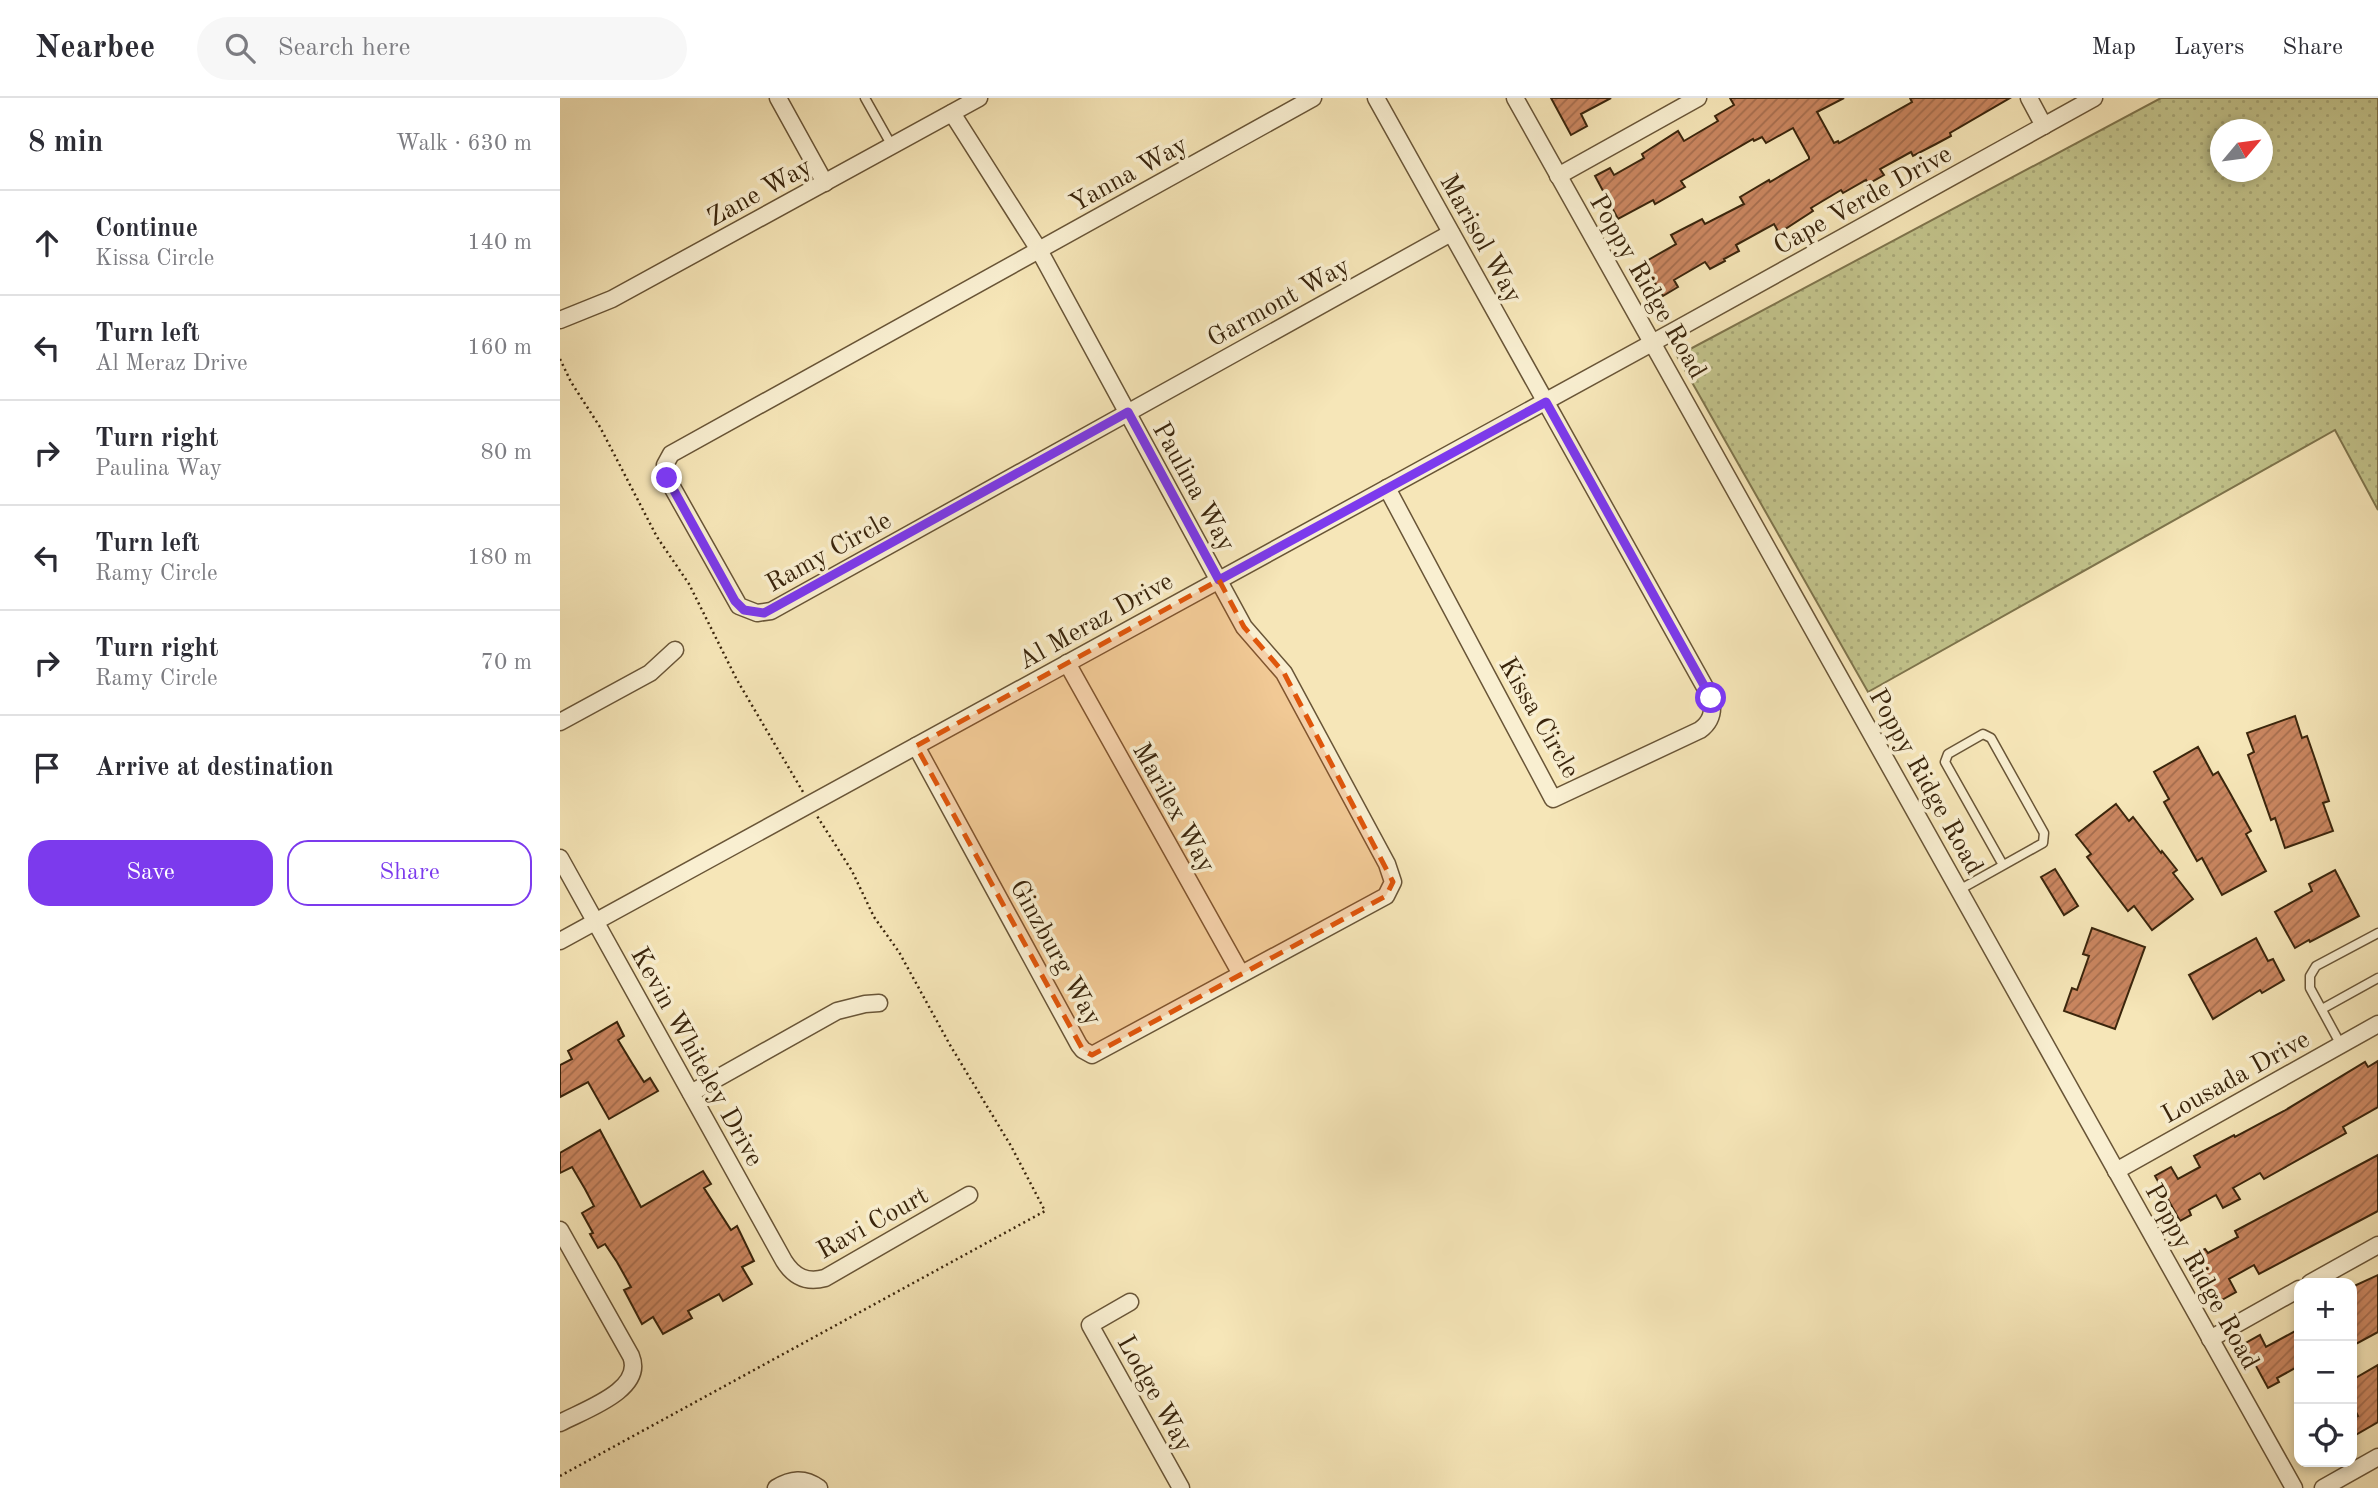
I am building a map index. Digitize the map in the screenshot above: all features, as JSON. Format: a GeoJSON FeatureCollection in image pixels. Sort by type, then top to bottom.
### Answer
{"type":"FeatureCollection","features":[{"type":"Feature","properties":{"kind":"street"},"geometry":{"type":"LineString","coordinates":[[778,98],[825,183]]}},
{"type":"Feature","properties":{"kind":"street","name":"Zane Way"},"geometry":{"type":"LineString","coordinates":[[560,320],[612,299],[979,98]]}},
{"type":"Feature","properties":{"kind":"street","name":"Yanna Way"},"geometry":{"type":"LineString","coordinates":[[1039,250],[1313,98]]}},
{"type":"Feature","properties":{"kind":"street","name":"Marisol Way"},"geometry":{"type":"LineString","coordinates":[[1376,98],[1546,402]]}},
{"type":"Feature","properties":{"kind":"street","name":"Poppy Ridge Road"},"geometry":{"type":"LineString","coordinates":[[1515,98],[2294,1488]]}},
{"type":"Feature","properties":{"kind":"street"},"geometry":{"type":"LineString","coordinates":[[1558,176],[1698,98]]}},
{"type":"Feature","properties":{"kind":"street"},"geometry":{"type":"LineString","coordinates":[[2029,98],[2044,126]]}},
{"type":"Feature","properties":{"kind":"street","name":"Cape Verde Drive"},"geometry":{"type":"LineString","coordinates":[[1653,342],[2094,98]]}},
{"type":"Feature","properties":{"kind":"street","name":"Paulina Way"},"geometry":{"type":"LineString","coordinates":[[953,113],[1039,250],[1244,627],[1284,673],[1387,864],[1393,882]]}},
{"type":"Feature","properties":{"kind":"street","name":"Garmont Way"},"geometry":{"type":"LineString","coordinates":[[1128,412],[1451,233]]}},
{"type":"Feature","properties":{"kind":"street","name":"Ramy Circle"},"geometry":{"type":"LineString","coordinates":[[1039,250],[677,450],[667,459],[667,478],[735,601],[744,610],[764,613],[1128,412]]}},
{"type":"Feature","properties":{"kind":"street","name":"Al Meraz Drive"},"geometry":{"type":"LineString","coordinates":[[560,941],[1653,342]]}},
{"type":"Feature","properties":{"kind":"street","name":"Kissa Circle"},"geometry":{"type":"LineString","coordinates":[[1387,488],[1553,799],[1700,730],[1706,726],[1713,713],[1711,698],[1546,402]]}},
{"type":"Feature","properties":{"kind":"street"},"geometry":{"type":"LineString","coordinates":[[560,722],[650,673],[675,650]]}},
{"type":"Feature","properties":{"kind":"street","name":"Marilex Way"},"geometry":{"type":"LineString","coordinates":[[1067,663],[1241,974]]}},
{"type":"Feature","properties":{"kind":"street","name":"Ginzburg Way"},"geometry":{"type":"LineString","coordinates":[[916,746],[1083,1050],[1092,1055],[1386,896],[1393,882]]}},
{"type":"Feature","properties":{"kind":"street","name":"Kevin Whiteley Drive"},"geometry":{"type":"LineString","coordinates":[[560,858],[784,1261],[797,1276]]}},
{"type":"Feature","properties":{"kind":"street"},"geometry":{"type":"LineString","coordinates":[[691,1093],[830,1015],[851,1007],[879,1003]]}},
{"type":"Feature","properties":{"kind":"street","name":"Lousada Drive"},"geometry":{"type":"LineString","coordinates":[[2116,1171],[2378,1024]]}},
{"type":"Feature","properties":{"kind":"street","name":"Ravi Court"},"geometry":{"type":"LineString","coordinates":[[797,1276],[810,1280],[825,1278],[969,1195]]}},
{"type":"Feature","properties":{"kind":"street"},"geometry":{"type":"LineString","coordinates":[[560,1230],[631,1356],[634,1367],[631,1380],[621,1390],[560,1423]]}},
{"type":"Feature","properties":{"kind":"street"},"geometry":{"type":"LineString","coordinates":[[2319,1278],[2378,1245]]}},
{"type":"Feature","properties":{"kind":"street"},"geometry":{"type":"LineString","coordinates":[[2210,1339],[2294,1292]]}},
{"type":"Feature","properties":{"kind":"street","name":"Lodge Way"},"geometry":{"type":"LineString","coordinates":[[1130,1302],[1090,1325],[1181,1488]]}},
{"type":"Feature","properties":{"kind":"street"},"geometry":{"type":"LineString","coordinates":[[2323,1488],[2378,1457]]}},
{"type":"Feature","properties":{"kind":"street"},"geometry":{"type":"LineString","coordinates":[[776,1488],[798,1480],[818,1488]]}},
{"type":"Feature","properties":{"kind":"lane"},"geometry":{"type":"LineString","coordinates":[[865,98],[892,146]]}},
{"type":"Feature","properties":{"kind":"lane"},"geometry":{"type":"LineString","coordinates":[[1959,890],[2043,843],[2044,832],[1991,737],[1983,734],[1948,754],[1945,762],[2003,865]]}},
{"type":"Feature","properties":{"kind":"lane"},"geometry":{"type":"LineString","coordinates":[[2341,1045],[2310,988],[2310,975],[2316,966],[2378,933]]}},
{"type":"Feature","properties":{"kind":"lane"},"geometry":{"type":"LineString","coordinates":[[2322,1009],[2378,978]]}},
{"type":"Feature","properties":{"kind":"path"},"geometry":{"type":"LineString","coordinates":[[560,359],[571,382],[600,427],[657,537],[689,584],[737,680],[852,871],[874,916],[899,952],[950,1045],[1011,1146],[1045,1211],[560,1476]]}},
{"type":"Feature","properties":{"kind":"highlighted area"},"geometry":{"type":"Polygon","coordinates":[[[1219,580],[1244,627],[1284,673],[1393,882],[1386,896],[1092,1055],[1083,1050],[916,746],[1219,580]]]}},
{"type":"Feature","properties":{"kind":"green space"},"geometry":{"type":"Polygon","coordinates":[[[2161,98],[2378,98],[2378,510],[2335,430],[1868,692],[1677,356],[2161,98]]]}},
{"type":"Feature","properties":{"kind":"building"},"geometry":{"type":"Polygon","coordinates":[[[1551,98],[1611,98],[1581,114],[1587,126],[1571,135],[1551,98]]]}},
{"type":"Feature","properties":{"kind":"building"},"geometry":{"type":"Polygon","coordinates":[[[1730,98],[1844,98],[1817,112],[1834,143],[1839,143],[1912,102],[1910,98],[2010,98],[1950,133],[1951,136],[1913,156],[1911,152],[1880,169],[1884,175],[1868,184],[1866,180],[1843,193],[1841,190],[1811,208],[1813,211],[1779,233],[1774,224],[1736,245],[1739,251],[1724,259],[1725,261],[1710,269],[1705,262],[1674,280],[1678,287],[1663,296],[1643,263],[1676,244],[1671,235],[1702,219],[1705,224],[1744,204],[1740,197],[1809,159],[1793,128],[1766,143],[1762,137],[1754,141],[1753,139],[1681,181],[1685,187],[1655,204],[1653,200],[1618,219],[1595,176],[1610,168],[1614,175],[1644,158],[1642,154],[1678,131],[1684,141],[1718,121],[1715,116],[1734,105],[1730,98]]]}},
{"type":"Feature","properties":{"kind":"building"},"geometry":{"type":"Polygon","coordinates":[[[2295,716],[2302,738],[2307,736],[2329,801],[2323,803],[2333,831],[2285,848],[2275,818],[2271,820],[2248,755],[2254,752],[2247,733],[2295,716]]]}},
{"type":"Feature","properties":{"kind":"building"},"geometry":{"type":"Polygon","coordinates":[[[2198,747],[2213,775],[2218,772],[2251,831],[2246,834],[2266,871],[2222,895],[2202,858],[2197,861],[2164,802],[2169,799],[2154,772],[2198,747]]]}},
{"type":"Feature","properties":{"kind":"building"},"geometry":{"type":"Polygon","coordinates":[[[2116,804],[2129,821],[2133,817],[2161,853],[2162,851],[2177,870],[2173,873],[2193,899],[2152,930],[2134,906],[2128,911],[2087,857],[2091,854],[2076,835],[2116,804]]]}},
{"type":"Feature","properties":{"kind":"building"},"geometry":{"type":"Polygon","coordinates":[[[2055,869],[2078,906],[2064,915],[2041,877],[2055,869]]]}},
{"type":"Feature","properties":{"kind":"building"},"geometry":{"type":"Polygon","coordinates":[[[2335,870],[2359,916],[2295,948],[2275,912],[2312,891],[2309,884],[2335,870]]]}},
{"type":"Feature","properties":{"kind":"building"},"geometry":{"type":"Polygon","coordinates":[[[2092,928],[2145,947],[2115,1029],[2064,1011],[2072,988],[2077,990],[2089,956],[2083,954],[2092,928]]]}},
{"type":"Feature","properties":{"kind":"building"},"geometry":{"type":"Polygon","coordinates":[[[2256,938],[2268,961],[2273,959],[2284,980],[2262,993],[2260,990],[2213,1019],[2189,975],[2256,938]]]}},
{"type":"Feature","properties":{"kind":"building"},"geometry":{"type":"Polygon","coordinates":[[[617,1022],[624,1036],[618,1040],[644,1082],[650,1078],[658,1091],[609,1119],[588,1082],[560,1097],[560,1065],[572,1059],[568,1051],[617,1022]]]}},
{"type":"Feature","properties":{"kind":"building"},"geometry":{"type":"Polygon","coordinates":[[[2378,1061],[2378,1107],[2343,1127],[2346,1133],[2264,1179],[2260,1173],[2233,1188],[2240,1199],[2223,1208],[2216,1195],[2189,1210],[2191,1215],[2180,1221],[2155,1176],[2171,1167],[2178,1179],[2200,1167],[2194,1156],[2284,1111],[2365,1062],[2368,1067],[2378,1061]]]}},
{"type":"Feature","properties":{"kind":"building"},"geometry":{"type":"Polygon","coordinates":[[[600,1130],[641,1207],[703,1171],[711,1184],[704,1188],[731,1230],[737,1226],[754,1261],[742,1267],[752,1284],[723,1301],[719,1294],[688,1311],[692,1318],[663,1334],[653,1317],[642,1324],[624,1290],[631,1287],[617,1262],[605,1244],[598,1248],[590,1234],[593,1233],[582,1213],[594,1206],[585,1189],[572,1167],[560,1173],[560,1153],[600,1130]]]}},
{"type":"Feature","properties":{"kind":"building"},"geometry":{"type":"Polygon","coordinates":[[[2378,1155],[2378,1211],[2259,1274],[2254,1265],[2229,1279],[2236,1292],[2220,1301],[2194,1254],[2205,1249],[2208,1253],[2238,1237],[2235,1231],[2378,1155]]]}},
{"type":"Feature","properties":{"kind":"building"},"geometry":{"type":"Polygon","coordinates":[[[2378,1275],[2378,1332],[2357,1343],[2357,1341],[2357,1285],[2378,1275]]]}},
{"type":"Feature","properties":{"kind":"building"},"geometry":{"type":"Polygon","coordinates":[[[2294,1332],[2294,1369],[2277,1378],[2279,1382],[2268,1388],[2244,1344],[2260,1335],[2266,1347],[2294,1332]]]}},
{"type":"Feature","properties":{"kind":"building"},"geometry":{"type":"Polygon","coordinates":[[[2378,1365],[2378,1422],[2357,1434],[2358,1416],[2357,1377],[2378,1365]]]}},
{"type":"Feature","properties":{"kind":"route"},"geometry":{"type":"LineString","coordinates":[[667,478],[735,601],[744,610],[764,613],[1128,412],[1219,580],[1546,402],[1711,698]]}}]}
